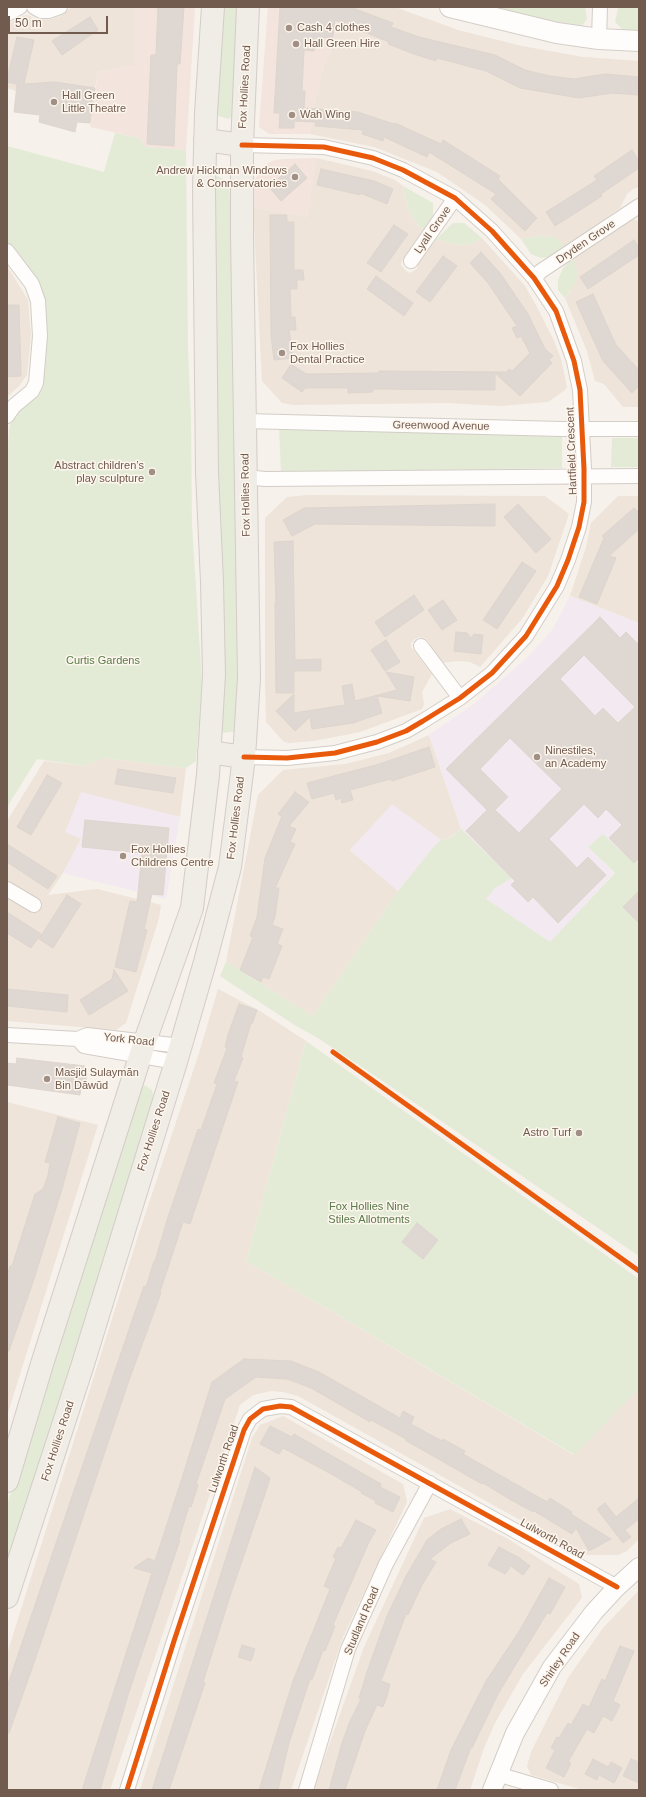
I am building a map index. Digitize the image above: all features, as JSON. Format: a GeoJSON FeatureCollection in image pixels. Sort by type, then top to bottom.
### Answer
{"type":"FeatureCollection","features":[{"type":"Feature","properties":{"kind":"main road"},"geometry":{"type":"LineString","coordinates":[[7,1481],[42,1364],[143,1048],[192,908],[209,752],[214,675],[212,582],[207,472],[205,140],[213,7]]}},
{"type":"Feature","properties":{"kind":"main road","name":"Fox Hollies Road"},"geometry":{"type":"LineString","coordinates":[[7,1597],[82,1367],[178,1054],[205,962],[230,867],[244,757],[249,678],[244,421],[242,145],[248,7]]}},
{"type":"Feature","properties":{"kind":"main road"},"geometry":{"type":"LineString","coordinates":[[450,7],[557,33],[599,39],[639,41]]}},
{"type":"Feature","properties":{"kind":"main road"},"geometry":{"type":"LineString","coordinates":[[205,140],[242,145]]}},
{"type":"Feature","properties":{"kind":"main road"},"geometry":{"type":"LineString","coordinates":[[209,752],[244,757]]}},
{"type":"Feature","properties":{"kind":"street"},"geometry":{"type":"LineString","coordinates":[[7,14],[20,7]]}},
{"type":"Feature","properties":{"kind":"street"},"geometry":{"type":"LineString","coordinates":[[34,7],[41,11],[49,11],[60,7]]}},
{"type":"Feature","properties":{"kind":"street"},"geometry":{"type":"LineString","coordinates":[[599,39],[600,7]]}},
{"type":"Feature","properties":{"kind":"street","name":"Hartfield Crescent"},"geometry":{"type":"LineString","coordinates":[[242,145],[324,147],[373,158],[403,170],[455,198],[492,231],[534,278],[556,311],[574,361],[580,390],[584,476],[584,502],[579,527],[568,560],[554,591],[534,624],[516,647],[492,673],[460,698],[406,731],[363,746],[328,754],[287,758],[244,757]]}},
{"type":"Feature","properties":{"kind":"street","name":"Lyall Grove"},"geometry":{"type":"LineString","coordinates":[[411,261],[455,198]]}},
{"type":"Feature","properties":{"kind":"street","name":"Dryden Grove"},"geometry":{"type":"LineString","coordinates":[[534,278],[541,271],[639,206]]}},
{"type":"Feature","properties":{"kind":"street"},"geometry":{"type":"LineString","coordinates":[[7,251],[32,284],[38,301],[40,336],[36,383],[32,391],[14,406],[7,416]]}},
{"type":"Feature","properties":{"kind":"street","name":"Greenwood Avenue"},"geometry":{"type":"LineString","coordinates":[[244,421],[583,430],[639,429]]}},
{"type":"Feature","properties":{"kind":"street"},"geometry":{"type":"LineString","coordinates":[[245,477],[265,479],[639,476]]}},
{"type":"Feature","properties":{"kind":"street"},"geometry":{"type":"LineString","coordinates":[[421,646],[460,698]]}},
{"type":"Feature","properties":{"kind":"street"},"geometry":{"type":"LineString","coordinates":[[7,889],[34,905]]}},
{"type":"Feature","properties":{"kind":"street","name":"York Road"},"geometry":{"type":"LineString","coordinates":[[7,1035],[78,1039],[87,1035],[143,1048],[178,1054]]}},
{"type":"Feature","properties":{"kind":"street","name":"Lulworth Road"},"geometry":{"type":"LineString","coordinates":[[127,1790],[174,1641],[244,1430],[255,1413],[269,1406],[292,1407],[617,1587]]}},
{"type":"Feature","properties":{"kind":"street","name":"Studland Road"},"geometry":{"type":"LineString","coordinates":[[306,1790],[348,1649],[386,1564],[430,1483]]}},
{"type":"Feature","properties":{"kind":"street","name":"Shirley Road"},"geometry":{"type":"LineString","coordinates":[[494,1782],[515,1734],[552,1667],[594,1612],[617,1587],[639,1567]]}},
{"type":"Feature","properties":{"kind":"street"},"geometry":{"type":"LineString","coordinates":[[494,1782],[551,1790]]}},
{"type":"Feature","properties":{"kind":"shaded area"},"geometry":{"type":"Polygon","coordinates":[[[72,7],[135,7],[135,65],[98,72],[95,88],[73,85],[43,91],[16,91],[7,88],[7,25],[21,16],[28,15],[37,20],[53,19],[62,15],[72,7]]]}},
{"type":"Feature","properties":{"kind":"shaded area"},"geometry":{"type":"Polygon","coordinates":[[[135,7],[195,7],[186,150],[145,147],[139,138],[90,127],[98,72],[135,65],[135,7]]]}},
{"type":"Feature","properties":{"kind":"shaded area"},"geometry":{"type":"Polygon","coordinates":[[[268,7],[342,7],[330,54],[326,56],[313,109],[310,134],[269,134],[259,127],[268,7]]]}},
{"type":"Feature","properties":{"kind":"shaded area"},"geometry":{"type":"Polygon","coordinates":[[[342,7],[395,7],[458,30],[522,46],[583,57],[639,61],[639,187],[633,189],[627,194],[620,208],[566,247],[554,237],[538,236],[521,239],[485,205],[437,172],[374,147],[310,134],[313,109],[326,56],[330,54],[342,7]]]}},
{"type":"Feature","properties":{"kind":"shaded area"},"geometry":{"type":"Polygon","coordinates":[[[316,158],[372,171],[395,180],[403,186],[408,209],[417,224],[424,231],[405,259],[402,260],[401,265],[410,273],[417,269],[418,264],[432,243],[439,240],[458,245],[471,244],[482,238],[525,286],[538,309],[555,343],[561,359],[567,387],[564,391],[548,402],[500,406],[448,403],[294,405],[282,403],[262,381],[253,207],[307,217],[316,158]]]}},
{"type":"Feature","properties":{"kind":"shaded area"},"geometry":{"type":"Polygon","coordinates":[[[316,158],[307,217],[253,207],[254,180],[264,166],[272,161],[281,159],[316,158]]]}},
{"type":"Feature","properties":{"kind":"shaded area"},"geometry":{"type":"Polygon","coordinates":[[[631,219],[639,221],[639,407],[623,407],[604,384],[595,381],[587,351],[565,298],[570,292],[573,258],[631,219]]]}},
{"type":"Feature","properties":{"kind":"shaded area"},"geometry":{"type":"Polygon","coordinates":[[[7,266],[28,300],[31,335],[27,375],[20,385],[7,397],[7,266]]]}},
{"type":"Feature","properties":{"kind":"shaded area"},"geometry":{"type":"Polygon","coordinates":[[[308,495],[545,496],[569,514],[548,576],[522,619],[480,667],[470,662],[458,661],[441,663],[431,650],[429,642],[425,638],[419,637],[411,643],[411,647],[432,674],[422,692],[424,704],[422,709],[360,732],[314,741],[289,743],[284,742],[266,722],[265,518],[287,497],[308,495]]]}},
{"type":"Feature","properties":{"kind":"shaded area"},"geometry":{"type":"Polygon","coordinates":[[[618,496],[639,496],[639,623],[570,596],[586,547],[591,523],[618,496]]]}},
{"type":"Feature","properties":{"kind":"shaded area","name":"Ninestiles, an Academy"},"geometry":{"type":"Polygon","coordinates":[[[570,596],[639,623],[639,836],[622,852],[603,834],[588,847],[614,873],[550,943],[485,899],[495,888],[511,878],[461,829],[429,735],[474,704],[528,657],[553,629],[570,596]]]}},
{"type":"Feature","properties":{"kind":"shaded area"},"geometry":{"type":"Polygon","coordinates":[[[429,735],[461,829],[448,839],[441,840],[392,805],[350,850],[398,891],[313,1016],[226,962],[258,795],[283,770],[345,764],[389,753],[429,735]]]}},
{"type":"Feature","properties":{"kind":"shaded area"},"geometry":{"type":"Polygon","coordinates":[[[104,758],[186,768],[180,817],[81,793],[81,839],[63,873],[48,895],[97,889],[161,905],[159,918],[126,1023],[116,1030],[7,1021],[7,821],[44,761],[84,766],[104,758]]]}},
{"type":"Feature","properties":{"kind":"shaded area","name":"Fox Hollies Childrens Centre"},"geometry":{"type":"Polygon","coordinates":[[[81,792],[180,817],[166,899],[63,873],[81,839],[65,832],[81,792]]]}},
{"type":"Feature","properties":{"kind":"shaded area"},"geometry":{"type":"Polygon","coordinates":[[[392,804],[441,840],[435,845],[398,891],[350,850],[392,804]]]}},
{"type":"Feature","properties":{"kind":"shaded area"},"geometry":{"type":"Polygon","coordinates":[[[218,989],[260,1011],[306,1041],[246,1261],[574,1455],[639,1388],[639,1539],[627,1551],[618,1555],[588,1555],[572,1549],[298,1396],[283,1392],[271,1391],[253,1395],[240,1405],[110,1790],[7,1790],[7,1654],[138,1236],[199,1053],[218,989]]]}},
{"type":"Feature","properties":{"kind":"shaded area"},"geometry":{"type":"Polygon","coordinates":[[[7,1102],[98,1125],[7,1416],[7,1102]]]}},
{"type":"Feature","properties":{"kind":"shaded area"},"geometry":{"type":"Polygon","coordinates":[[[283,1416],[403,1484],[407,1502],[343,1637],[291,1790],[140,1790],[252,1438],[260,1425],[283,1416]]]}},
{"type":"Feature","properties":{"kind":"shaded area"},"geometry":{"type":"Polygon","coordinates":[[[450,1509],[508,1539],[579,1584],[582,1598],[523,1674],[495,1723],[484,1748],[470,1790],[313,1790],[364,1647],[424,1518],[450,1509]]]}},
{"type":"Feature","properties":{"kind":"shaded area"},"geometry":{"type":"Polygon","coordinates":[[[639,1590],[639,1790],[583,1790],[531,1775],[527,1766],[531,1752],[568,1678],[603,1628],[639,1590]]]}},
{"type":"Feature","properties":{"kind":"green space"},"geometry":{"type":"Polygon","coordinates":[[[221,7],[241,7],[236,113],[229,119],[218,116],[215,107],[221,7]]]}},
{"type":"Feature","properties":{"kind":"green space"},"geometry":{"type":"Polygon","coordinates":[[[488,7],[585,7],[587,19],[580,28],[488,7]]]}},
{"type":"Feature","properties":{"kind":"green space"},"geometry":{"type":"Polygon","coordinates":[[[618,8],[639,8],[639,31],[623,30],[615,22],[618,8]]]}},
{"type":"Feature","properties":{"kind":"green space","name":"Curtis Gardens"},"geometry":{"type":"Polygon","coordinates":[[[115,133],[139,138],[145,147],[186,150],[192,525],[202,683],[196,761],[186,768],[104,758],[84,766],[37,759],[7,807],[7,469],[9,429],[13,415],[46,346],[43,293],[7,243],[7,146],[104,172],[115,133]]]}},
{"type":"Feature","properties":{"kind":"green space"},"geometry":{"type":"Polygon","coordinates":[[[218,176],[229,183],[236,298],[239,731],[223,733],[219,723],[212,180],[218,176]]]}},
{"type":"Feature","properties":{"kind":"green space"},"geometry":{"type":"Polygon","coordinates":[[[403,186],[433,203],[433,217],[424,231],[417,224],[408,209],[403,186]]]}},
{"type":"Feature","properties":{"kind":"green space"},"geometry":{"type":"Polygon","coordinates":[[[453,223],[464,223],[482,238],[471,244],[458,245],[439,240],[432,243],[453,223]]]}},
{"type":"Feature","properties":{"kind":"green space"},"geometry":{"type":"Polygon","coordinates":[[[538,236],[554,237],[566,247],[548,257],[541,258],[531,254],[521,239],[538,236]]]}},
{"type":"Feature","properties":{"kind":"green space"},"geometry":{"type":"Polygon","coordinates":[[[573,258],[578,274],[573,287],[565,298],[558,290],[558,280],[563,268],[573,258]]]}},
{"type":"Feature","properties":{"kind":"green space"},"geometry":{"type":"Polygon","coordinates":[[[279,427],[562,434],[562,468],[281,472],[279,427]]]}},
{"type":"Feature","properties":{"kind":"green space"},"geometry":{"type":"Polygon","coordinates":[[[612,438],[639,438],[639,467],[611,467],[612,438]]]}},
{"type":"Feature","properties":{"kind":"green space"},"geometry":{"type":"Polygon","coordinates":[[[461,829],[512,878],[495,888],[486,899],[550,942],[615,873],[588,847],[603,834],[622,852],[639,836],[639,1256],[365,1069],[220,976],[226,962],[313,1016],[398,891],[435,845],[441,840],[449,839],[461,829]]]}},
{"type":"Feature","properties":{"kind":"green space","name":"Fox Hollies Nine Stiles Allotments"},"geometry":{"type":"Polygon","coordinates":[[[306,1041],[639,1279],[639,1388],[575,1455],[246,1261],[306,1041]]]}},
{"type":"Feature","properties":{"kind":"green space"},"geometry":{"type":"Polygon","coordinates":[[[142,1085],[152,1090],[155,1106],[7,1580],[7,1505],[50,1365],[142,1085]]]}},
{"type":"Feature","properties":{"kind":"building"},"geometry":{"type":"Polygon","coordinates":[[[158,7],[184,7],[180,64],[177,64],[174,146],[147,144],[151,55],[156,55],[158,7]]]}},
{"type":"Feature","properties":{"kind":"building"},"geometry":{"type":"Polygon","coordinates":[[[280,7],[350,7],[393,23],[391,27],[419,37],[495,55],[525,70],[550,76],[574,79],[605,74],[639,77],[638,95],[612,93],[579,98],[520,88],[486,71],[437,58],[436,61],[414,54],[335,20],[333,37],[315,38],[314,51],[304,50],[302,91],[305,91],[304,108],[358,112],[394,124],[395,123],[441,144],[443,140],[500,176],[498,179],[537,218],[525,231],[491,199],[496,194],[429,152],[427,157],[384,137],[383,141],[362,134],[363,130],[315,126],[316,122],[294,121],[294,128],[279,128],[280,113],[274,113],[280,7]]]}},
{"type":"Feature","properties":{"kind":"building"},"geometry":{"type":"Polygon","coordinates":[[[90,17],[98,30],[62,55],[52,41],[90,17]]]}},
{"type":"Feature","properties":{"kind":"building","name":"Hall Green Little Theatre"},"geometry":{"type":"Polygon","coordinates":[[[17,37],[34,40],[24,84],[55,82],[95,88],[90,123],[77,122],[75,132],[39,122],[40,115],[14,112],[17,85],[20,85],[7,82],[7,79],[17,37]]]}},
{"type":"Feature","properties":{"kind":"building"},"geometry":{"type":"Polygon","coordinates":[[[632,150],[639,161],[639,168],[601,194],[602,196],[555,226],[546,212],[597,180],[594,176],[632,150]]]}},
{"type":"Feature","properties":{"kind":"building"},"geometry":{"type":"Polygon","coordinates":[[[295,164],[307,178],[281,201],[269,187],[295,164]]]}},
{"type":"Feature","properties":{"kind":"building"},"geometry":{"type":"Polygon","coordinates":[[[321,169],[374,181],[393,189],[387,204],[360,193],[360,195],[317,185],[321,169]]]}},
{"type":"Feature","properties":{"kind":"building"},"geometry":{"type":"Polygon","coordinates":[[[270,215],[287,215],[287,222],[294,222],[294,270],[303,270],[304,280],[297,280],[297,289],[290,289],[291,317],[295,317],[296,330],[289,330],[293,358],[274,360],[271,335],[270,215]]]}},
{"type":"Feature","properties":{"kind":"building"},"geometry":{"type":"Polygon","coordinates":[[[394,225],[408,234],[381,272],[367,263],[394,225]]]}},
{"type":"Feature","properties":{"kind":"building"},"geometry":{"type":"Polygon","coordinates":[[[634,240],[639,247],[639,255],[588,289],[580,277],[634,240]]]}},
{"type":"Feature","properties":{"kind":"building"},"geometry":{"type":"Polygon","coordinates":[[[481,252],[500,273],[528,314],[545,349],[553,356],[549,360],[552,363],[520,396],[495,373],[495,390],[373,389],[373,392],[348,393],[348,388],[305,388],[302,392],[282,378],[291,364],[306,374],[379,373],[379,371],[507,372],[509,369],[512,371],[530,353],[521,336],[517,338],[512,328],[517,326],[488,283],[470,263],[481,252]]]}},
{"type":"Feature","properties":{"kind":"building"},"geometry":{"type":"Polygon","coordinates":[[[443,256],[457,266],[430,302],[416,292],[443,256]]]}},
{"type":"Feature","properties":{"kind":"building"},"geometry":{"type":"Polygon","coordinates":[[[376,276],[413,303],[404,316],[367,289],[376,276]]]}},
{"type":"Feature","properties":{"kind":"building"},"geometry":{"type":"Polygon","coordinates":[[[593,294],[616,345],[639,370],[639,386],[632,393],[603,361],[576,302],[593,294]]]}},
{"type":"Feature","properties":{"kind":"building"},"geometry":{"type":"Polygon","coordinates":[[[7,305],[19,305],[21,376],[7,377],[7,305]]]}},
{"type":"Feature","properties":{"kind":"building"},"geometry":{"type":"Polygon","coordinates":[[[495,504],[495,526],[315,524],[292,536],[283,520],[304,508],[495,504]]]}},
{"type":"Feature","properties":{"kind":"building"},"geometry":{"type":"Polygon","coordinates":[[[518,504],[551,539],[536,553],[504,517],[518,504]]]}},
{"type":"Feature","properties":{"kind":"building"},"geometry":{"type":"Polygon","coordinates":[[[634,508],[639,513],[639,529],[609,556],[616,558],[597,604],[579,597],[604,538],[602,536],[634,508]]]}},
{"type":"Feature","properties":{"kind":"building"},"geometry":{"type":"Polygon","coordinates":[[[293,541],[295,660],[321,659],[321,671],[294,671],[294,693],[276,693],[274,542],[293,541]]]}},
{"type":"Feature","properties":{"kind":"building"},"geometry":{"type":"Polygon","coordinates":[[[522,562],[536,571],[497,629],[483,620],[522,562]]]}},
{"type":"Feature","properties":{"kind":"building"},"geometry":{"type":"Polygon","coordinates":[[[414,595],[424,610],[385,637],[375,622],[414,595]]]}},
{"type":"Feature","properties":{"kind":"building"},"geometry":{"type":"Polygon","coordinates":[[[443,600],[457,620],[442,630],[428,610],[443,600]]]}},
{"type":"Feature","properties":{"kind":"building"},"geometry":{"type":"Polygon","coordinates":[[[600,617],[620,638],[626,632],[639,645],[639,858],[634,863],[609,838],[622,825],[606,809],[598,818],[584,804],[549,839],[577,868],[588,857],[606,875],[558,923],[533,897],[528,902],[511,885],[515,881],[466,831],[487,810],[446,769],[600,617]],[[584,655],[560,679],[595,716],[603,708],[618,723],[635,707],[584,655]],[[510,738],[480,769],[508,797],[495,810],[519,833],[562,789],[510,738]]]}},
{"type":"Feature","properties":{"kind":"building"},"geometry":{"type":"Polygon","coordinates":[[[456,632],[467,633],[471,638],[474,634],[483,635],[481,654],[454,651],[456,632]]]}},
{"type":"Feature","properties":{"kind":"building"},"geometry":{"type":"Polygon","coordinates":[[[386,640],[400,662],[385,671],[371,650],[386,640]]]}},
{"type":"Feature","properties":{"kind":"building"},"geometry":{"type":"Polygon","coordinates":[[[386,672],[414,677],[410,701],[377,696],[382,713],[353,723],[312,729],[310,717],[295,731],[276,711],[294,694],[294,713],[345,705],[342,686],[352,684],[355,701],[397,690],[386,672]]]}},
{"type":"Feature","properties":{"kind":"building"},"geometry":{"type":"Polygon","coordinates":[[[429,747],[435,767],[392,781],[391,779],[350,790],[353,800],[342,803],[341,798],[336,800],[334,793],[312,799],[307,783],[376,765],[429,747]]]}},
{"type":"Feature","properties":{"kind":"building"},"geometry":{"type":"Polygon","coordinates":[[[118,769],[176,778],[173,793],[115,784],[118,769]]]}},
{"type":"Feature","properties":{"kind":"building"},"geometry":{"type":"Polygon","coordinates":[[[47,775],[62,783],[31,835],[17,827],[47,775]]]}},
{"type":"Feature","properties":{"kind":"building"},"geometry":{"type":"Polygon","coordinates":[[[295,792],[309,802],[289,826],[296,829],[290,842],[295,844],[275,888],[279,888],[275,917],[272,925],[283,929],[277,944],[282,946],[269,979],[263,977],[261,982],[240,970],[253,937],[250,936],[257,917],[265,858],[282,816],[278,814],[295,792]]]}},
{"type":"Feature","properties":{"kind":"building"},"geometry":{"type":"Polygon","coordinates":[[[85,820],[169,828],[163,895],[152,894],[144,929],[147,930],[136,972],[115,967],[130,901],[137,902],[142,853],[82,847],[85,820]]]}},
{"type":"Feature","properties":{"kind":"building"},"geometry":{"type":"Polygon","coordinates":[[[7,844],[57,876],[48,889],[7,862],[7,844]]]}},
{"type":"Feature","properties":{"kind":"building"},"geometry":{"type":"Polygon","coordinates":[[[639,891],[639,923],[623,907],[639,891]]]}},
{"type":"Feature","properties":{"kind":"building"},"geometry":{"type":"Polygon","coordinates":[[[67,895],[81,904],[53,948],[39,939],[67,895]]]}},
{"type":"Feature","properties":{"kind":"building"},"geometry":{"type":"Polygon","coordinates":[[[7,912],[41,934],[31,948],[7,933],[7,912]]]}},
{"type":"Feature","properties":{"kind":"building"},"geometry":{"type":"Polygon","coordinates":[[[114,970],[128,991],[89,1015],[80,1000],[112,979],[114,970]]]}},
{"type":"Feature","properties":{"kind":"building"},"geometry":{"type":"Polygon","coordinates":[[[7,989],[68,995],[67,1012],[7,1006],[7,989]]]}},
{"type":"Feature","properties":{"kind":"building"},"geometry":{"type":"Polygon","coordinates":[[[239,1004],[257,1010],[252,1024],[251,1023],[241,1057],[243,1058],[234,1081],[238,1082],[190,1224],[183,1222],[160,1292],[161,1293],[128,1383],[35,1660],[9,1733],[7,1733],[7,1687],[136,1309],[144,1286],[146,1287],[155,1261],[168,1217],[198,1129],[201,1130],[217,1084],[214,1083],[227,1048],[225,1047],[228,1035],[239,1004]]]}},
{"type":"Feature","properties":{"kind":"building","name":"Masjid Sulaymān Bin Dāwūd"},"geometry":{"type":"Polygon","coordinates":[[[17,1058],[85,1066],[84,1073],[87,1073],[86,1086],[81,1085],[80,1095],[7,1085],[7,1063],[16,1064],[17,1058]]]}},
{"type":"Feature","properties":{"kind":"building"},"geometry":{"type":"Polygon","coordinates":[[[58,1117],[80,1123],[62,1189],[34,1279],[9,1351],[7,1351],[7,1276],[10,1266],[12,1266],[35,1194],[43,1189],[48,1175],[50,1163],[45,1162],[58,1117]]]}},
{"type":"Feature","properties":{"kind":"building"},"geometry":{"type":"Polygon","coordinates":[[[417,1223],[438,1240],[423,1259],[402,1242],[417,1223]]]}},
{"type":"Feature","properties":{"kind":"building"},"geometry":{"type":"Polygon","coordinates":[[[244,1359],[291,1361],[319,1372],[400,1418],[403,1411],[414,1417],[411,1424],[442,1441],[443,1439],[465,1451],[463,1454],[547,1502],[550,1498],[572,1512],[571,1514],[611,1539],[589,1551],[576,1528],[572,1534],[534,1511],[533,1512],[511,1500],[405,1440],[406,1439],[371,1420],[370,1422],[311,1388],[287,1379],[256,1377],[225,1399],[196,1484],[198,1485],[191,1507],[189,1506],[179,1539],[180,1540],[128,1695],[100,1790],[82,1790],[152,1573],[134,1568],[148,1558],[155,1561],[212,1382],[244,1359]]]}},
{"type":"Feature","properties":{"kind":"building"},"geometry":{"type":"Polygon","coordinates":[[[270,1426],[292,1437],[294,1434],[381,1484],[380,1487],[400,1497],[393,1512],[375,1503],[376,1501],[333,1475],[283,1448],[279,1454],[260,1444],[270,1426]]]}},
{"type":"Feature","properties":{"kind":"building"},"geometry":{"type":"Polygon","coordinates":[[[255,1467],[270,1478],[231,1593],[203,1682],[205,1683],[169,1790],[152,1790],[255,1467]]]}},
{"type":"Feature","properties":{"kind":"building"},"geometry":{"type":"Polygon","coordinates":[[[639,1498],[639,1519],[625,1530],[631,1537],[623,1543],[597,1509],[605,1503],[616,1517],[639,1498]]]}},
{"type":"Feature","properties":{"kind":"building"},"geometry":{"type":"Polygon","coordinates":[[[461,1519],[470,1534],[451,1543],[430,1559],[436,1562],[422,1585],[408,1615],[406,1614],[381,1681],[390,1684],[383,1707],[377,1705],[365,1731],[345,1790],[329,1790],[342,1743],[350,1721],[361,1699],[359,1698],[368,1669],[387,1616],[406,1576],[427,1540],[441,1529],[461,1519]]]}},
{"type":"Feature","properties":{"kind":"building"},"geometry":{"type":"Polygon","coordinates":[[[356,1520],[376,1530],[369,1542],[333,1625],[335,1626],[325,1651],[323,1650],[312,1680],[310,1679],[289,1743],[278,1790],[259,1790],[293,1681],[330,1589],[324,1586],[336,1558],[333,1557],[338,1547],[341,1548],[356,1520]]]}},
{"type":"Feature","properties":{"kind":"building"},"geometry":{"type":"Polygon","coordinates":[[[499,1547],[518,1557],[530,1566],[523,1575],[511,1566],[505,1574],[488,1565],[499,1547]]]}},
{"type":"Feature","properties":{"kind":"building"},"geometry":{"type":"Polygon","coordinates":[[[549,1578],[565,1587],[550,1614],[547,1613],[498,1694],[472,1748],[471,1747],[455,1790],[437,1790],[451,1750],[486,1681],[520,1630],[549,1578]]]}},
{"type":"Feature","properties":{"kind":"building"},"geometry":{"type":"Polygon","coordinates":[[[242,1645],[255,1649],[251,1661],[238,1657],[242,1645]]]}},
{"type":"Feature","properties":{"kind":"building"},"geometry":{"type":"Polygon","coordinates":[[[620,1646],[634,1651],[613,1701],[620,1705],[612,1721],[603,1716],[594,1733],[587,1729],[568,1762],[571,1763],[564,1777],[546,1768],[555,1750],[551,1748],[557,1737],[559,1738],[568,1723],[571,1725],[583,1704],[589,1707],[602,1679],[605,1681],[620,1646]]]}},
{"type":"Feature","properties":{"kind":"building"},"geometry":{"type":"Polygon","coordinates":[[[593,1759],[608,1767],[611,1762],[622,1768],[614,1783],[599,1775],[597,1780],[585,1774],[593,1759]]]}},
{"type":"Feature","properties":{"kind":"building"},"geometry":{"type":"Polygon","coordinates":[[[631,1759],[639,1762],[639,1783],[623,1776],[631,1759]]]}},
{"type":"Feature","properties":{"kind":"cycle path"},"geometry":{"type":"LineString","coordinates":[[242,145],[324,147],[373,158],[403,170],[455,198],[492,231],[534,278],[556,311],[574,361],[580,390],[584,469],[584,502],[579,527],[568,560],[557,586],[526,636],[492,673],[460,698],[423,721],[406,731],[377,742],[335,753],[287,758],[244,757]]}},
{"type":"Feature","properties":{"kind":"cycle path"},"geometry":{"type":"LineString","coordinates":[[333,1052],[639,1271]]}},
{"type":"Feature","properties":{"kind":"cycle path"},"geometry":{"type":"LineString","coordinates":[[127,1790],[174,1641],[244,1430],[250,1419],[263,1409],[280,1406],[291,1407],[617,1587]]}},
{"type":"Feature","properties":{"kind":"place","name":"Cash 4 clothes"},"geometry":{"type":"Point","coordinates":[289,28]}},
{"type":"Feature","properties":{"kind":"place","name":"Hall Green Hire"},"geometry":{"type":"Point","coordinates":[296,44]}},
{"type":"Feature","properties":{"kind":"place","name":"Hall Green Little Theatre"},"geometry":{"type":"Point","coordinates":[54,102]}},
{"type":"Feature","properties":{"kind":"place","name":"Wah Wing"},"geometry":{"type":"Point","coordinates":[292,115]}},
{"type":"Feature","properties":{"kind":"place","name":"Andrew Hickman Windows & Connservatories"},"geometry":{"type":"Point","coordinates":[295,177]}},
{"type":"Feature","properties":{"kind":"place","name":"Fox Hollies Dental Practice"},"geometry":{"type":"Point","coordinates":[282,353]}},
{"type":"Feature","properties":{"kind":"place","name":"Abstract children’s play sculpture"},"geometry":{"type":"Point","coordinates":[152,472]}},
{"type":"Feature","properties":{"kind":"place","name":"Ninestiles, an Academy"},"geometry":{"type":"Point","coordinates":[537,757]}},
{"type":"Feature","properties":{"kind":"place","name":"Fox Hollies Childrens Centre"},"geometry":{"type":"Point","coordinates":[123,856]}},
{"type":"Feature","properties":{"kind":"place","name":"Masjid Sulaymān Bin Dāwūd"},"geometry":{"type":"Point","coordinates":[47,1079]}},
{"type":"Feature","properties":{"kind":"place","name":"Astro Turf"},"geometry":{"type":"Point","coordinates":[579,1133]}}]}
